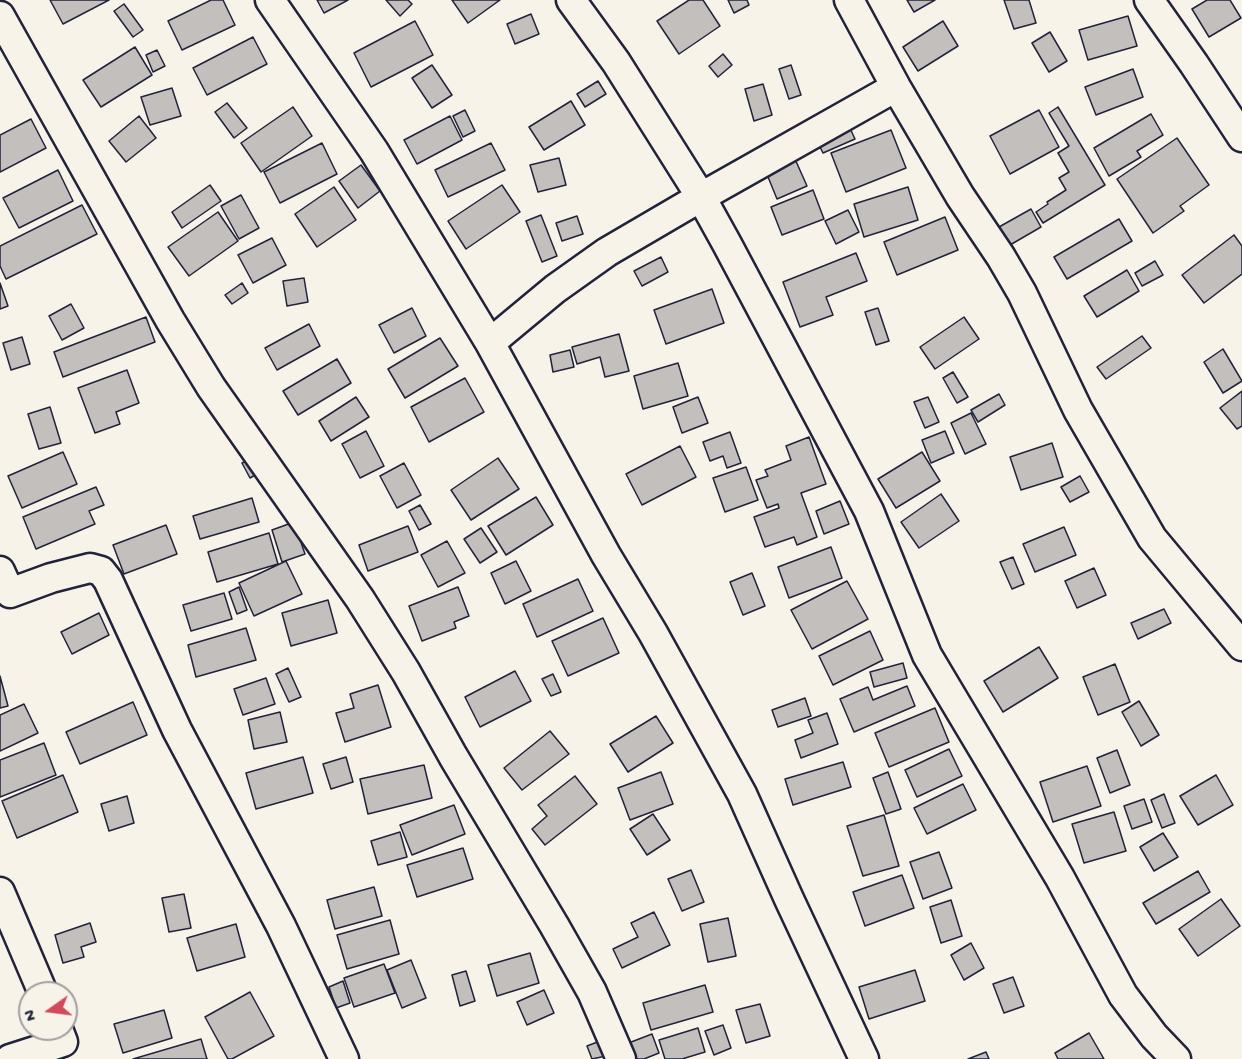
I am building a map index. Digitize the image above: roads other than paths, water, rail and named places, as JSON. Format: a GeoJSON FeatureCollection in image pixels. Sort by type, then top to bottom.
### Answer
{"type":"FeatureCollection","features":[{"type":"Feature","properties":{"kind":"street"},"geometry":{"type":"LineString","coordinates":[[270,0],[374,152],[490,343],[606,555],[653,633],[742,794],[864,1059]]}},
{"type":"Feature","properties":{"kind":"street"},"geometry":{"type":"LineString","coordinates":[[571,0],[616,62],[701,197],[868,511],[927,655],[1060,878],[1123,995],[1154,1036],[1176,1059]]}},
{"type":"Feature","properties":{"kind":"street"},"geometry":{"type":"LineString","coordinates":[[849,0],[896,87],[960,196],[1022,293],[1078,410],[1152,538],[1242,646]]}},
{"type":"Feature","properties":{"kind":"street"},"geometry":{"type":"LineString","coordinates":[[1149,0],[1242,137]]}},
{"type":"Feature","properties":{"kind":"street"},"geometry":{"type":"LineString","coordinates":[[0,16],[143,272],[211,387],[360,599],[406,672],[592,992],[621,1059]]}},
{"type":"Feature","properties":{"kind":"street"},"geometry":{"type":"LineString","coordinates":[[490,343],[555,289],[607,252],[896,87]]}},
{"type":"Feature","properties":{"kind":"street"},"geometry":{"type":"LineString","coordinates":[[3,587],[90,568],[100,571],[108,580],[177,730],[281,926],[344,1059]]}},
{"type":"Feature","properties":{"kind":"street"},"geometry":{"type":"LineString","coordinates":[[0,892],[38,981]]}},
{"type":"Feature","properties":{"kind":"street"},"geometry":{"type":"LineString","coordinates":[[10,1059],[64,1043]]}}]}
